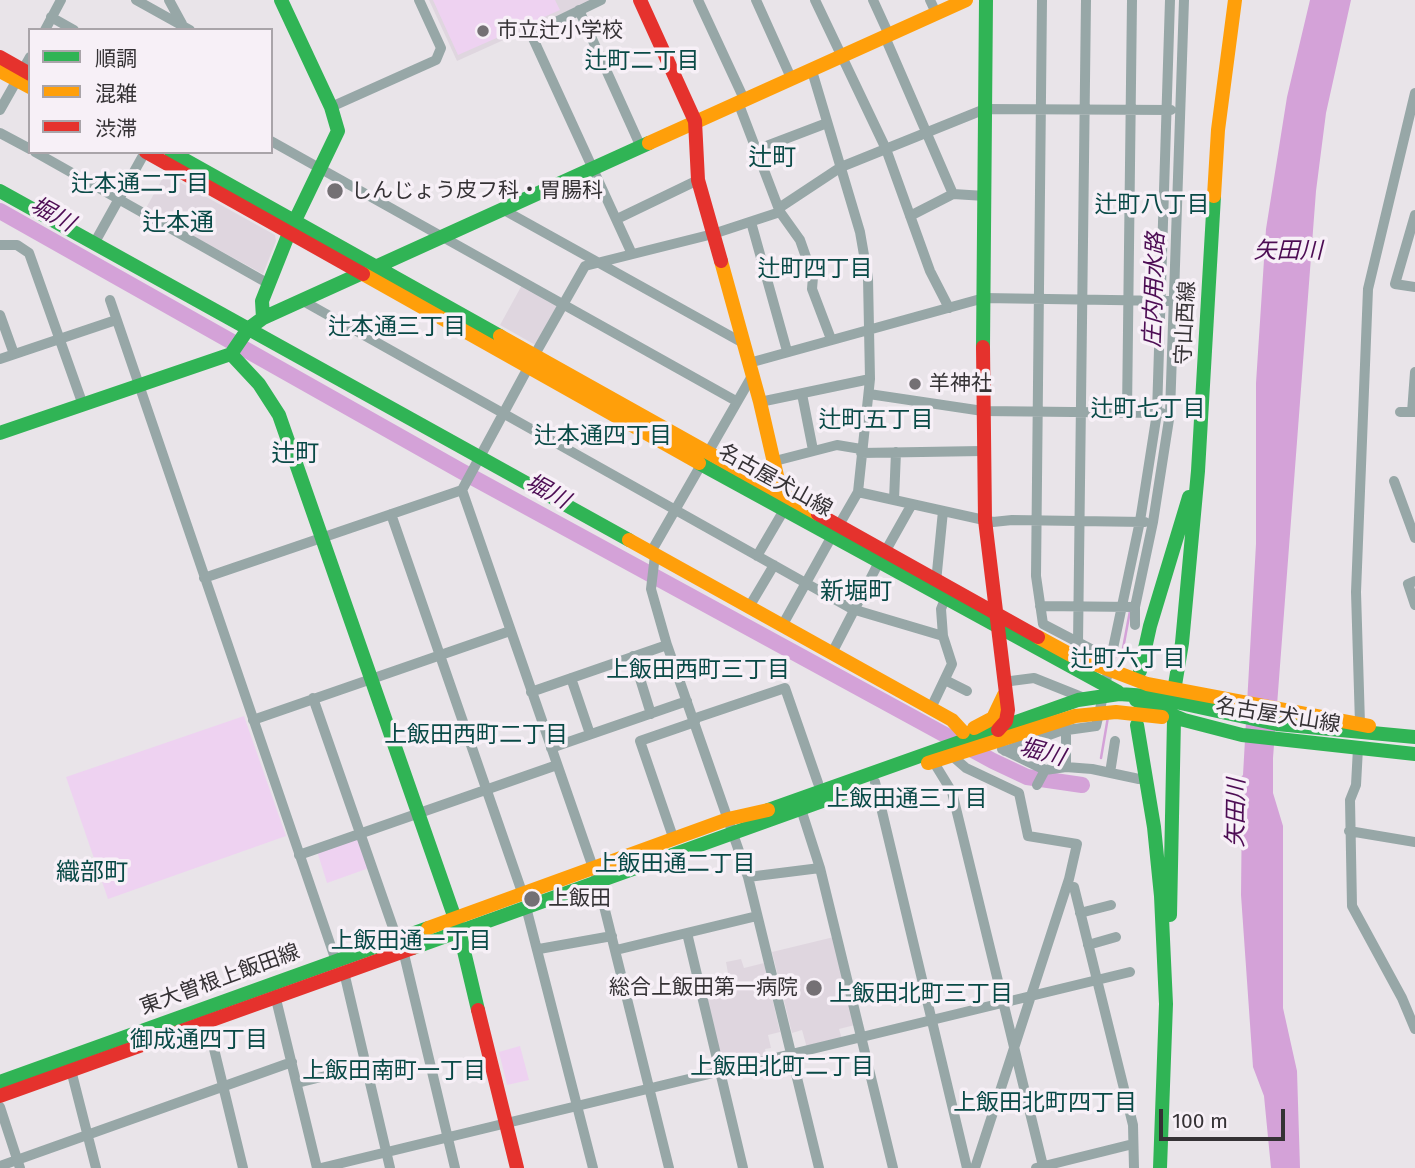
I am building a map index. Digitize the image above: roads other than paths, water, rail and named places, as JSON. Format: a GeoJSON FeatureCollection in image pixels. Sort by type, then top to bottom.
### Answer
{"type":"FeatureCollection","features":[{"type":"Feature","properties":{"kind":"street"},"geometry":{"type":"LineString","coordinates":[[46,28],[61,0]]}},
{"type":"Feature","properties":{"kind":"street"},"geometry":{"type":"LineString","coordinates":[[136,0],[186,28]]}},
{"type":"Feature","properties":{"kind":"street"},"geometry":{"type":"LineString","coordinates":[[169,0],[186,28]]}},
{"type":"Feature","properties":{"kind":"street"},"geometry":{"type":"LineString","coordinates":[[263,318],[262,301],[291,227],[338,131],[331,107],[281,0]]}},
{"type":"Feature","properties":{"kind":"street"},"geometry":{"type":"LineString","coordinates":[[331,107],[436,60],[441,48],[419,0]]}},
{"type":"Feature","properties":{"kind":"street"},"geometry":{"type":"LineString","coordinates":[[601,0],[531,34],[632,254]]}},
{"type":"Feature","properties":{"kind":"street"},"geometry":{"type":"LineString","coordinates":[[640,0],[695,121],[698,180],[760,402],[781,493]]}},
{"type":"Feature","properties":{"kind":"street"},"geometry":{"type":"LineString","coordinates":[[698,0],[741,100],[780,210],[800,240],[813,277],[812,289],[831,339]]}},
{"type":"Feature","properties":{"kind":"street"},"geometry":{"type":"LineString","coordinates":[[756,0],[792,80]]}},
{"type":"Feature","properties":{"kind":"street"},"geometry":{"type":"LineString","coordinates":[[816,0],[886,149],[930,271],[949,308]]}},
{"type":"Feature","properties":{"kind":"street"},"geometry":{"type":"LineString","coordinates":[[873,0],[953,194]]}},
{"type":"Feature","properties":{"kind":"street"},"geometry":{"type":"LineString","coordinates":[[0,433],[234,351],[247,332],[263,318],[640,145],[812,71],[841,55],[887,36],[933,7],[966,0]]}},
{"type":"Feature","properties":{"kind":"street"},"geometry":{"type":"LineString","coordinates":[[986,0],[982,452],[985,520],[995,620],[1008,710],[1006,721],[992,745]]}},
{"type":"Feature","properties":{"kind":"street"},"geometry":{"type":"LineString","coordinates":[[1042,0],[1036,576],[1043,624],[1106,664]]}},
{"type":"Feature","properties":{"kind":"street"},"geometry":{"type":"LineString","coordinates":[[1078,644],[1086,0]]}},
{"type":"Feature","properties":{"kind":"street"},"geometry":{"type":"LineString","coordinates":[[1127,413],[1132,0]]}},
{"type":"Feature","properties":{"kind":"street","name":"守山西線"},"geometry":{"type":"LineString","coordinates":[[1179,692],[1198,471],[1218,130],[1236,0]]}},
{"type":"Feature","properties":{"kind":"street"},"geometry":{"type":"LineString","coordinates":[[596,875],[674,840],[801,809],[954,754],[1096,726],[1106,664],[1128,606],[1153,523],[1170,413],[1184,4],[1170,3],[1157,413],[1128,606],[1135,625]]}},
{"type":"Feature","properties":{"kind":"street"},"geometry":{"type":"LineString","coordinates":[[579,10],[640,145]]}},
{"type":"Feature","properties":{"kind":"street"},"geometry":{"type":"LineString","coordinates":[[51,17],[70,28]]}},
{"type":"Feature","properties":{"kind":"street"},"geometry":{"type":"LineString","coordinates":[[0,57],[25,70]]}},
{"type":"Feature","properties":{"kind":"street"},"geometry":{"type":"LineString","coordinates":[[0,71],[25,70]]}},
{"type":"Feature","properties":{"kind":"street"},"geometry":{"type":"LineString","coordinates":[[0,110],[25,70]]}},
{"type":"Feature","properties":{"kind":"street"},"geometry":{"type":"LineString","coordinates":[[782,626],[858,492],[870,379],[866,266],[841,167],[812,71]]}},
{"type":"Feature","properties":{"kind":"street"},"geometry":{"type":"LineString","coordinates":[[747,813],[768,810],[990,730],[1100,696],[1148,696],[1278,724],[1356,727],[1357,568],[1368,289],[1415,93]]}},
{"type":"Feature","properties":{"kind":"street"},"geometry":{"type":"LineString","coordinates":[[204,578],[391,514],[464,484],[585,266],[751,222],[780,210],[841,167],[985,109],[1180,110]]}},
{"type":"Feature","properties":{"kind":"street"},"geometry":{"type":"LineString","coordinates":[[757,149],[827,122]]}},
{"type":"Feature","properties":{"kind":"street"},"geometry":{"type":"LineString","coordinates":[[0,133],[28,148]]}},
{"type":"Feature","properties":{"kind":"street"},"geometry":{"type":"LineString","coordinates":[[273,142],[736,401]]}},
{"type":"Feature","properties":{"kind":"street"},"geometry":{"type":"LineString","coordinates":[[39,154],[269,284]]}},
{"type":"Feature","properties":{"kind":"street"},"geometry":{"type":"LineString","coordinates":[[95,242],[145,154]]}},
{"type":"Feature","properties":{"kind":"street","name":"名古屋犬山線"},"geometry":{"type":"LineString","coordinates":[[150,154],[376,268],[532,361],[704,458],[784,510],[835,531]]}},
{"type":"Feature","properties":{"kind":"street","name":"名古屋犬山線"},"geometry":{"type":"LineString","coordinates":[[174,154],[361,274],[532,361]]}},
{"type":"Feature","properties":{"kind":"street"},"geometry":{"type":"LineString","coordinates":[[617,219],[698,180]]}},
{"type":"Feature","properties":{"kind":"street"},"geometry":{"type":"LineString","coordinates":[[0,191],[95,242],[247,332],[476,460],[931,708],[952,720],[958,734]]}},
{"type":"Feature","properties":{"kind":"street"},"geometry":{"type":"LineString","coordinates":[[910,216],[953,194],[985,196]]}},
{"type":"Feature","properties":{"kind":"street"},"geometry":{"type":"LineString","coordinates":[[502,209],[743,343]]}},
{"type":"Feature","properties":{"kind":"street"},"geometry":{"type":"LineString","coordinates":[[1415,215],[1395,284],[1415,287]]}},
{"type":"Feature","properties":{"kind":"street"},"geometry":{"type":"LineString","coordinates":[[751,222],[788,351]]}},
{"type":"Feature","properties":{"kind":"street"},"geometry":{"type":"LineString","coordinates":[[0,246],[17,245],[29,253],[83,405]]}},
{"type":"Feature","properties":{"kind":"street"},"geometry":{"type":"LineString","coordinates":[[819,1168],[748,877],[667,645],[651,586],[653,557],[675,510],[736,401],[750,370],[788,351],[984,298],[1174,301]]}},
{"type":"Feature","properties":{"kind":"street"},"geometry":{"type":"LineString","coordinates":[[110,300],[299,855],[340,966],[390,1168]]}},
{"type":"Feature","properties":{"kind":"street"},"geometry":{"type":"LineString","coordinates":[[303,301],[852,609],[943,636]]}},
{"type":"Feature","properties":{"kind":"street"},"geometry":{"type":"LineString","coordinates":[[0,314],[14,354]]}},
{"type":"Feature","properties":{"kind":"street"},"geometry":{"type":"LineString","coordinates":[[0,359],[116,320]]}},
{"type":"Feature","properties":{"kind":"street"},"geometry":{"type":"LineString","coordinates":[[234,351],[279,415],[322,537],[456,925],[517,1168]]}},
{"type":"Feature","properties":{"kind":"street"},"geometry":{"type":"LineString","coordinates":[[1400,412],[1413,412],[1415,372]]}},
{"type":"Feature","properties":{"kind":"street"},"geometry":{"type":"LineString","coordinates":[[760,402],[870,379]]}},
{"type":"Feature","properties":{"kind":"street"},"geometry":{"type":"LineString","coordinates":[[802,394],[813,450]]}},
{"type":"Feature","properties":{"kind":"street"},"geometry":{"type":"LineString","coordinates":[[869,394],[983,411],[1170,413]]}},
{"type":"Feature","properties":{"kind":"street"},"geometry":{"type":"LineString","coordinates":[[775,461],[837,445],[861,451],[982,452]]}},
{"type":"Feature","properties":{"kind":"street"},"geometry":{"type":"LineString","coordinates":[[894,500],[896,452]]}},
{"type":"Feature","properties":{"kind":"street","name":"名古屋犬山線"},"geometry":{"type":"LineString","coordinates":[[704,458],[781,493],[835,531],[936,582],[1099,684],[1139,714],[1275,741],[1415,754]]}},
{"type":"Feature","properties":{"kind":"street"},"geometry":{"type":"LineString","coordinates":[[1143,678],[1150,626],[1198,471]]}},
{"type":"Feature","properties":{"kind":"street"},"geometry":{"type":"LineString","coordinates":[[1394,481],[1415,538]]}},
{"type":"Feature","properties":{"kind":"street"},"geometry":{"type":"LineString","coordinates":[[464,484],[510,631],[596,875],[669,1168]]}},
{"type":"Feature","properties":{"kind":"street"},"geometry":{"type":"LineString","coordinates":[[858,492],[985,520],[1153,523]]}},
{"type":"Feature","properties":{"kind":"street"},"geometry":{"type":"LineString","coordinates":[[832,653],[852,609],[912,504]]}},
{"type":"Feature","properties":{"kind":"street"},"geometry":{"type":"LineString","coordinates":[[757,556],[784,510]]}},
{"type":"Feature","properties":{"kind":"street"},"geometry":{"type":"LineString","coordinates":[[936,582],[943,511]]}},
{"type":"Feature","properties":{"kind":"street"},"geometry":{"type":"LineString","coordinates":[[391,514],[525,901],[593,1168]]}},
{"type":"Feature","properties":{"kind":"street","name":"名古屋犬山線"},"geometry":{"type":"LineString","coordinates":[[882,557],[945,599],[1179,692],[1415,736]]}},
{"type":"Feature","properties":{"kind":"street"},"geometry":{"type":"LineString","coordinates":[[749,607],[774,565]]}},
{"type":"Feature","properties":{"kind":"street"},"geometry":{"type":"LineString","coordinates":[[1415,581],[1408,584],[1415,605]]}},
{"type":"Feature","properties":{"kind":"street"},"geometry":{"type":"LineString","coordinates":[[931,708],[951,664],[943,636],[941,609],[945,599]]}},
{"type":"Feature","properties":{"kind":"street"},"geometry":{"type":"LineString","coordinates":[[1040,606],[1128,606]]}},
{"type":"Feature","properties":{"kind":"street"},"geometry":{"type":"LineString","coordinates":[[253,720],[510,631]]}},
{"type":"Feature","properties":{"kind":"street"},"geometry":{"type":"LineString","coordinates":[[531,692],[667,645]]}},
{"type":"Feature","properties":{"kind":"street"},"geometry":{"type":"LineString","coordinates":[[633,656],[652,714]]}},
{"type":"Feature","properties":{"kind":"street"},"geometry":{"type":"LineString","coordinates":[[571,678],[590,734]]}},
{"type":"Feature","properties":{"kind":"street"},"geometry":{"type":"LineString","coordinates":[[340,966],[731,826],[766,802],[958,734],[993,718],[1004,689],[1034,678],[1097,709],[1139,714],[1154,827],[1166,1004]]}},
{"type":"Feature","properties":{"kind":"street"},"geometry":{"type":"LineString","coordinates":[[945,680],[967,691]]}},
{"type":"Feature","properties":{"kind":"street"},"geometry":{"type":"LineString","coordinates":[[674,840],[640,741],[785,688],[818,783]]}},
{"type":"Feature","properties":{"kind":"street"},"geometry":{"type":"LineString","coordinates":[[313,698],[400,945],[455,1168]]}},
{"type":"Feature","properties":{"kind":"street"},"geometry":{"type":"LineString","coordinates":[[551,748],[687,701]]}},
{"type":"Feature","properties":{"kind":"street"},"geometry":{"type":"LineString","coordinates":[[992,745],[1042,724],[1097,709]]}},
{"type":"Feature","properties":{"kind":"street"},"geometry":{"type":"LineString","coordinates":[[1160,1168],[1175,783],[1183,721]]}},
{"type":"Feature","properties":{"kind":"street"},"geometry":{"type":"LineString","coordinates":[[1066,731],[1066,767]]}},
{"type":"Feature","properties":{"kind":"street"},"geometry":{"type":"LineString","coordinates":[[1110,773],[1115,741]]}},
{"type":"Feature","properties":{"kind":"street"},"geometry":{"type":"LineString","coordinates":[[992,745],[1044,772],[1066,767],[1139,779]]}},
{"type":"Feature","properties":{"kind":"street"},"geometry":{"type":"LineString","coordinates":[[1356,748],[1356,785],[1350,800],[1349,831],[1352,906],[1402,998],[1415,1029]]}},
{"type":"Feature","properties":{"kind":"street"},"geometry":{"type":"LineString","coordinates":[[954,754],[966,768],[1019,793],[1028,836],[1077,844],[1073,866],[975,1168]]}},
{"type":"Feature","properties":{"kind":"street"},"geometry":{"type":"LineString","coordinates":[[933,761],[952,792],[1040,1167],[1133,1144]]}},
{"type":"Feature","properties":{"kind":"street"},"geometry":{"type":"LineString","coordinates":[[299,855],[557,765]]}},
{"type":"Feature","properties":{"kind":"street"},"geometry":{"type":"LineString","coordinates":[[1037,785],[1044,772]]}},
{"type":"Feature","properties":{"kind":"street"},"geometry":{"type":"LineString","coordinates":[[875,782],[967,1168]]}},
{"type":"Feature","properties":{"kind":"street"},"geometry":{"type":"LineString","coordinates":[[801,809],[820,868],[893,1168]]}},
{"type":"Feature","properties":{"kind":"street"},"geometry":{"type":"LineString","coordinates":[[1349,831],[1415,842]]}},
{"type":"Feature","properties":{"kind":"street"},"geometry":{"type":"LineString","coordinates":[[748,877],[820,868]]}},
{"type":"Feature","properties":{"kind":"street"},"geometry":{"type":"LineString","coordinates":[[1074,887],[1133,1125],[1135,1168]]}},
{"type":"Feature","properties":{"kind":"street"},"geometry":{"type":"LineString","coordinates":[[1080,912],[1111,905]]}},
{"type":"Feature","properties":{"kind":"street"},"geometry":{"type":"LineString","coordinates":[[616,950],[757,916]]}},
{"type":"Feature","properties":{"kind":"street"},"geometry":{"type":"LineString","coordinates":[[687,933],[743,1168]]}},
{"type":"Feature","properties":{"kind":"street"},"geometry":{"type":"LineString","coordinates":[[539,949],[612,936]]}},
{"type":"Feature","properties":{"kind":"street"},"geometry":{"type":"LineString","coordinates":[[1088,945],[1116,937]]}},
{"type":"Feature","properties":{"kind":"street","name":"東大曽根上飯田線"},"geometry":{"type":"LineString","coordinates":[[0,1096],[71,1070],[206,1014],[275,995],[340,966]]}},
{"type":"Feature","properties":{"kind":"street","name":"東大曽根上飯田線"},"geometry":{"type":"LineString","coordinates":[[0,1082],[206,1014],[340,966]]}},
{"type":"Feature","properties":{"kind":"street"},"geometry":{"type":"LineString","coordinates":[[275,995],[319,1168],[1130,972]]}},
{"type":"Feature","properties":{"kind":"street"},"geometry":{"type":"LineString","coordinates":[[206,1014],[243,1168]]}},
{"type":"Feature","properties":{"kind":"street"},"geometry":{"type":"LineString","coordinates":[[0,1166],[19,1164],[87,1135],[292,1062]]}},
{"type":"Feature","properties":{"kind":"street"},"geometry":{"type":"LineString","coordinates":[[297,1083],[366,1066]]}},
{"type":"Feature","properties":{"kind":"street"},"geometry":{"type":"LineString","coordinates":[[71,1070],[96,1168]]}},
{"type":"Feature","properties":{"kind":"street"},"geometry":{"type":"LineString","coordinates":[[0,1107],[19,1164]]}},
{"type":"Feature","properties":{"kind":"water","name":"矢田川"},"geometry":{"type":"Polygon","coordinates":[[[1310,0],[1351,0],[1326,113],[1316,191],[1273,758],[1273,793],[1283,826],[1283,1008],[1297,1071],[1300,1168],[1271,1168],[1264,1096],[1253,1067],[1241,895],[1242,799],[1238,802],[1228,790],[1243,775],[1256,544],[1256,383],[1266,229],[1287,97],[1310,0]]]}},
{"type":"Feature","properties":{"kind":"waterway","name":"堀川"},"geometry":{"type":"LineString","coordinates":[[0,211],[461,471],[993,761],[1027,777],[1082,785]]}},
{"type":"Feature","properties":{"kind":"waterway","name":"庄内用水路"},"geometry":{"type":"LineString","coordinates":[[1119,670],[1130,611]]}},
{"type":"Feature","properties":{"kind":"waterway","name":"庄内用水路"},"geometry":{"type":"LineString","coordinates":[[1101,758],[1108,717]]}},
{"type":"Feature","properties":{"kind":"place","name":"市立辻小学校"},"geometry":{"type":"Point","coordinates":[483,31]}},
{"type":"Feature","properties":{"kind":"place","name":"しんじょう皮フ科・胃腸科"},"geometry":{"type":"Point","coordinates":[335,191]}},
{"type":"Feature","properties":{"kind":"place","name":"羊神社"},"geometry":{"type":"Point","coordinates":[915,384]}},
{"type":"Feature","properties":{"kind":"place","name":"上飯田"},"geometry":{"type":"Point","coordinates":[532,899]}},
{"type":"Feature","properties":{"kind":"place","name":"総合上飯田第一病院"},"geometry":{"type":"Point","coordinates":[814,988]}},
{"type":"Feature","properties":{"kind":"district","name":"辻町二丁目"},"geometry":{"type":"Point","coordinates":[642,62]}},
{"type":"Feature","properties":{"kind":"district","name":"辻町"},"geometry":{"type":"Point","coordinates":[772,158]}},
{"type":"Feature","properties":{"kind":"district","name":"辻本通二丁目"},"geometry":{"type":"Point","coordinates":[140,185]}},
{"type":"Feature","properties":{"kind":"district","name":"辻町八丁目"},"geometry":{"type":"Point","coordinates":[1152,206]}},
{"type":"Feature","properties":{"kind":"district","name":"辻本通"},"geometry":{"type":"Point","coordinates":[178,223]}},
{"type":"Feature","properties":{"kind":"district","name":"辻町四丁目"},"geometry":{"type":"Point","coordinates":[815,270]}},
{"type":"Feature","properties":{"kind":"district","name":"辻本通三丁目"},"geometry":{"type":"Point","coordinates":[397,328]}},
{"type":"Feature","properties":{"kind":"district","name":"辻町七丁目"},"geometry":{"type":"Point","coordinates":[1148,410]}},
{"type":"Feature","properties":{"kind":"district","name":"辻町五丁目"},"geometry":{"type":"Point","coordinates":[876,421]}},
{"type":"Feature","properties":{"kind":"district","name":"辻本通四丁目"},"geometry":{"type":"Point","coordinates":[603,437]}},
{"type":"Feature","properties":{"kind":"district","name":"辻町"},"geometry":{"type":"Point","coordinates":[295,454]}},
{"type":"Feature","properties":{"kind":"district","name":"新堀町"},"geometry":{"type":"Point","coordinates":[856,592]}},
{"type":"Feature","properties":{"kind":"district","name":"辻町六丁目"},"geometry":{"type":"Point","coordinates":[1128,660]}},
{"type":"Feature","properties":{"kind":"district","name":"上飯田西町三丁目"},"geometry":{"type":"Point","coordinates":[698,671]}},
{"type":"Feature","properties":{"kind":"district","name":"上飯田西町二丁目"},"geometry":{"type":"Point","coordinates":[476,736]}},
{"type":"Feature","properties":{"kind":"district","name":"上飯田通三丁目"},"geometry":{"type":"Point","coordinates":[907,800]}},
{"type":"Feature","properties":{"kind":"district","name":"上飯田通二丁目"},"geometry":{"type":"Point","coordinates":[675,865]}},
{"type":"Feature","properties":{"kind":"district","name":"織部町"},"geometry":{"type":"Point","coordinates":[92,873]}},
{"type":"Feature","properties":{"kind":"district","name":"上飯田通一丁目"},"geometry":{"type":"Point","coordinates":[411,942]}},
{"type":"Feature","properties":{"kind":"district","name":"上飯田北町三丁目"},"geometry":{"type":"Point","coordinates":[921,995]}},
{"type":"Feature","properties":{"kind":"district","name":"御成通四丁目"},"geometry":{"type":"Point","coordinates":[199,1041]}},
{"type":"Feature","properties":{"kind":"district","name":"上飯田北町二丁目"},"geometry":{"type":"Point","coordinates":[782,1068]}},
{"type":"Feature","properties":{"kind":"district","name":"上飯田南町一丁目"},"geometry":{"type":"Point","coordinates":[394,1072]}},
{"type":"Feature","properties":{"kind":"district","name":"上飯田北町四丁目"},"geometry":{"type":"Point","coordinates":[1045,1104]}}]}
